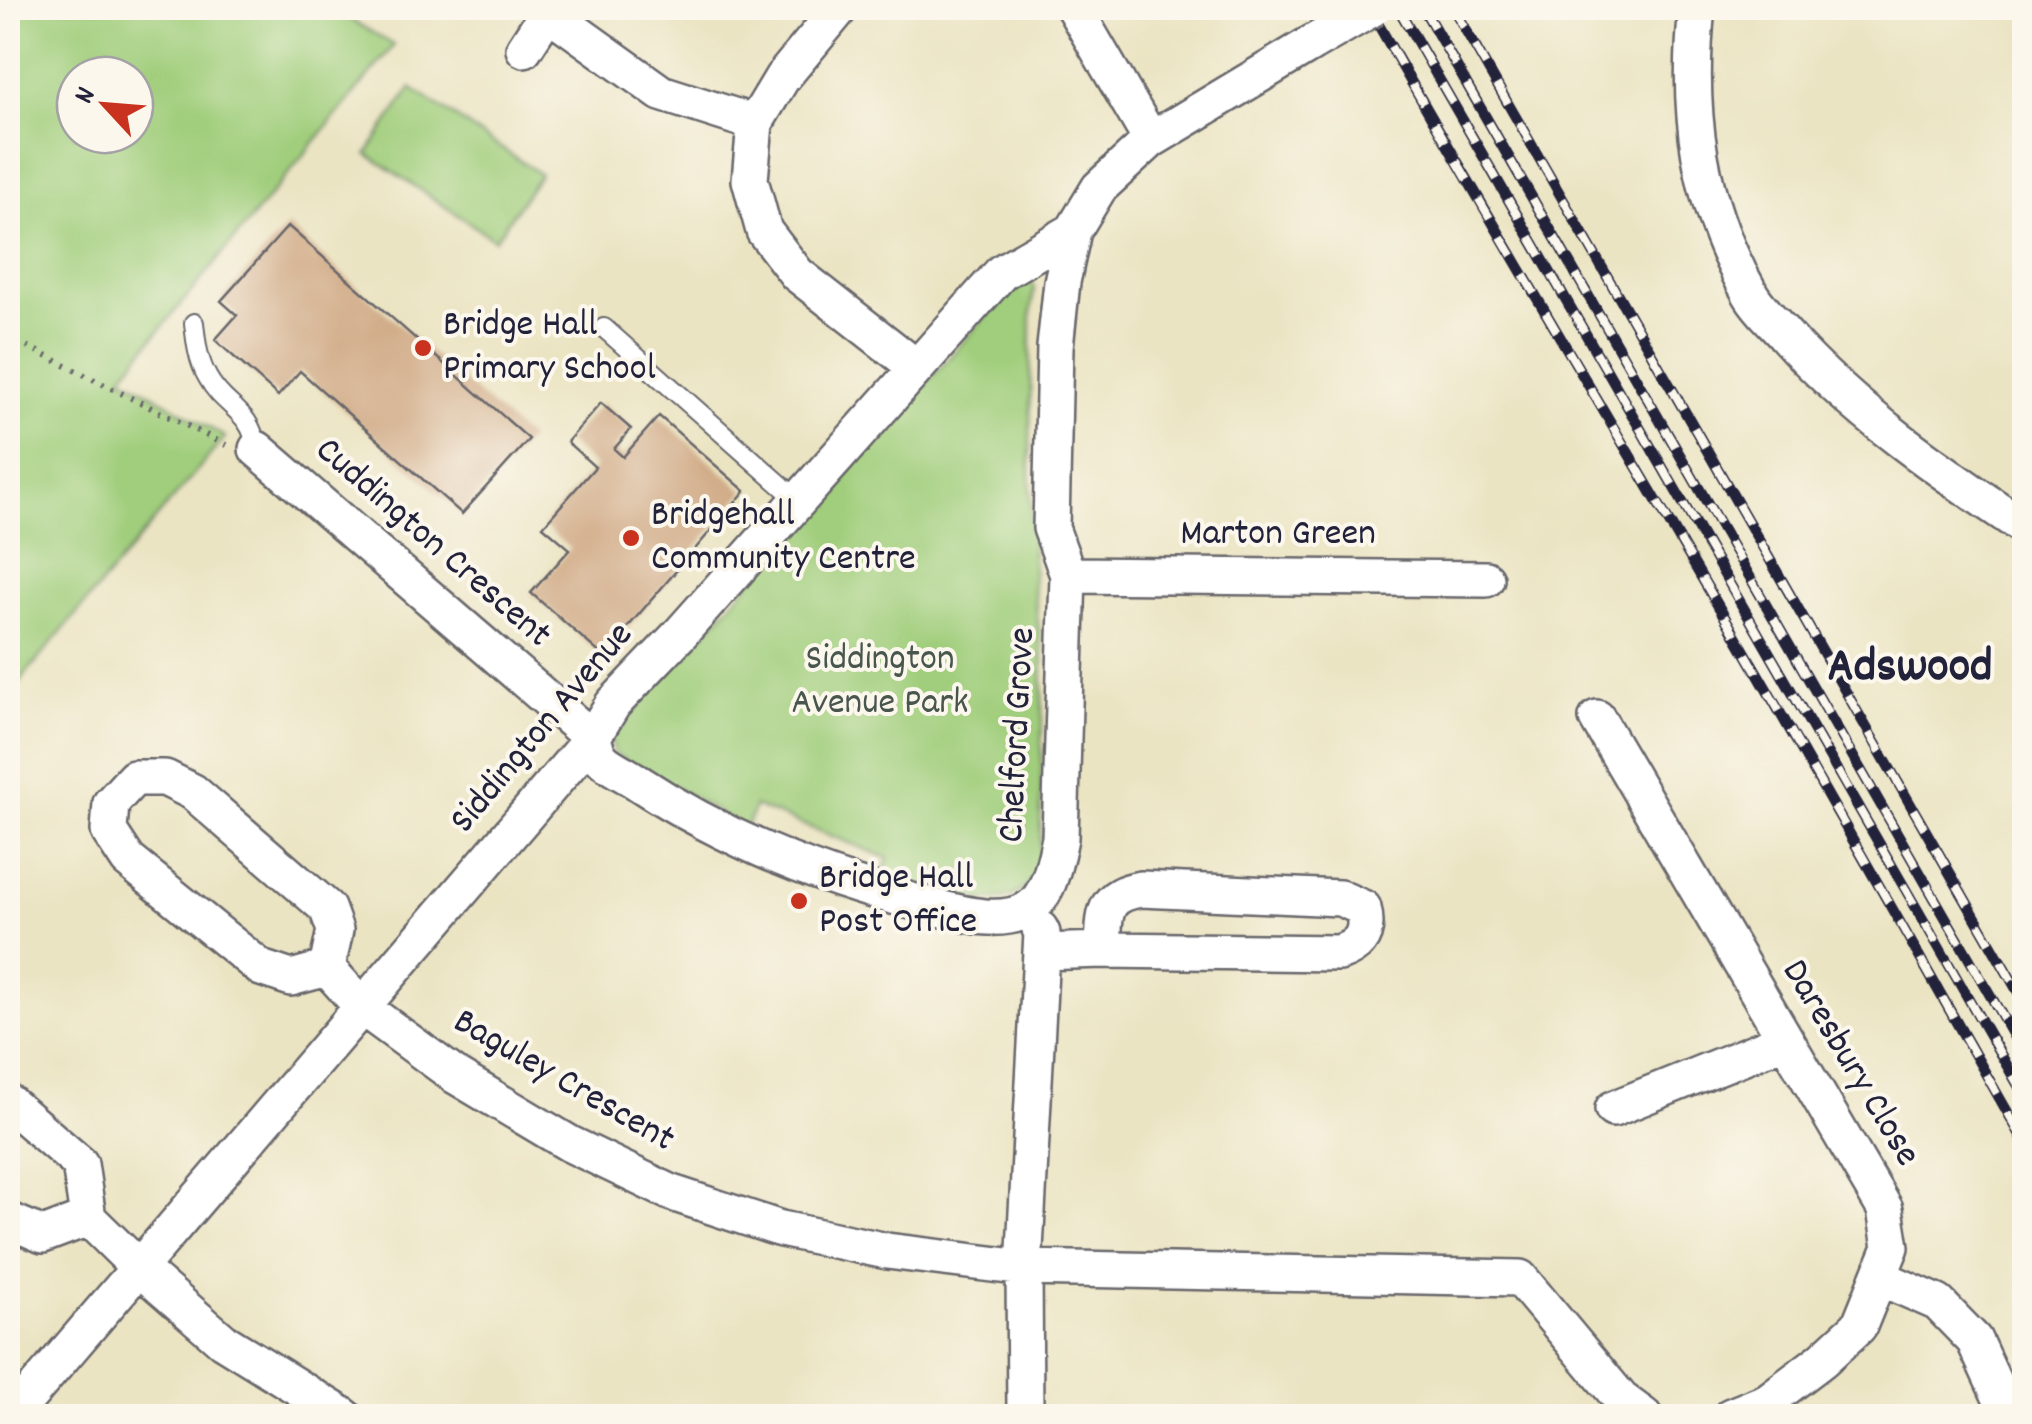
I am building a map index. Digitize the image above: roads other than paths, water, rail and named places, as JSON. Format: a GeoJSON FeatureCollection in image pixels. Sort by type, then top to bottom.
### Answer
{"type":"FeatureCollection","features":[{"type":"Feature","properties":{"kind":"street"},"geometry":{"type":"LineString","coordinates":[[840,8],[782,78],[755,123],[750,180],[764,231],[796,274],[917,368]]}},
{"type":"Feature","properties":{"kind":"street"},"geometry":{"type":"LineString","coordinates":[[1074,8],[1150,140]]}},
{"type":"Feature","properties":{"kind":"street","name":"Siddington Avenue"},"geometry":{"type":"LineString","coordinates":[[12,1416],[592,738],[613,704],[1002,272],[1073,231],[1099,188],[1150,140],[1373,8]]}},
{"type":"Feature","properties":{"kind":"street"},"geometry":{"type":"LineString","coordinates":[[1697,8],[1693,90],[1696,139],[1709,204],[1752,298],[1820,374],[1943,473],[2024,526]]}},
{"type":"Feature","properties":{"kind":"street"},"geometry":{"type":"LineString","coordinates":[[524,49],[548,12],[661,93],[755,123]]}},
{"type":"Feature","properties":{"kind":"street","name":"Chelford Grove"},"geometry":{"type":"LineString","coordinates":[[1029,909],[1054,869],[1060,838],[1068,576],[1051,528],[1054,347],[1073,231]]}},
{"type":"Feature","properties":{"kind":"street","name":"Cuddington Crescent"},"geometry":{"type":"LineString","coordinates":[[257,449],[592,738],[602,758],[659,796],[726,834],[807,870],[869,890],[952,910],[1002,916],[1029,909]]}},
{"type":"Feature","properties":{"kind":"street","name":"Marton Green"},"geometry":{"type":"LineString","coordinates":[[1068,576],[1486,579]]}},
{"type":"Feature","properties":{"kind":"street","name":"Daresbury Close"},"geometry":{"type":"LineString","coordinates":[[1597,718],[1886,1209],[1891,1248],[1859,1326],[1768,1401],[1731,1416]]}},
{"type":"Feature","properties":{"kind":"street"},"geometry":{"type":"LineString","coordinates":[[134,778],[164,778],[193,792],[327,908],[336,930],[327,968],[291,978],[260,968],[128,860],[109,831],[111,803],[134,778]]}},
{"type":"Feature","properties":{"kind":"street"},"geometry":{"type":"LineString","coordinates":[[1041,952],[1339,953],[1362,940],[1367,924],[1363,908],[1340,898],[1140,889],[1116,896],[1108,904],[1102,950]]}},
{"type":"Feature","properties":{"kind":"street"},"geometry":{"type":"LineString","coordinates":[[1026,1416],[1024,1268],[1042,933],[1029,909]]}},
{"type":"Feature","properties":{"kind":"street","name":"Baguley Crescent"},"geometry":{"type":"LineString","coordinates":[[327,968],[364,1008],[456,1076],[570,1144],[672,1193],[780,1229],[887,1251],[1024,1268]]}},
{"type":"Feature","properties":{"kind":"street"},"geometry":{"type":"LineString","coordinates":[[1614,1109],[1784,1040]]}},
{"type":"Feature","properties":{"kind":"street"},"geometry":{"type":"LineString","coordinates":[[8,1102],[80,1164],[88,1218],[138,1267],[223,1341],[344,1416]]}},
{"type":"Feature","properties":{"kind":"street"},"geometry":{"type":"LineString","coordinates":[[8,1220],[43,1235],[88,1218]]}},
{"type":"Feature","properties":{"kind":"street"},"geometry":{"type":"LineString","coordinates":[[1024,1268],[1520,1278],[1621,1399],[1644,1416]]}},
{"type":"Feature","properties":{"kind":"street"},"geometry":{"type":"LineString","coordinates":[[1881,1278],[1938,1303],[1974,1340],[2009,1416]]}},
{"type":"Feature","properties":{"kind":"lane"},"geometry":{"type":"LineString","coordinates":[[194,324],[196,344],[210,381],[253,428],[257,449]]}},
{"type":"Feature","properties":{"kind":"lane"},"geometry":{"type":"LineString","coordinates":[[604,328],[799,501]]}},
{"type":"Feature","properties":{"kind":"railway"},"geometry":{"type":"LineString","coordinates":[[1369,8],[2024,1141]]}},
{"type":"Feature","properties":{"kind":"railway"},"geometry":{"type":"LineString","coordinates":[[1398,8],[2024,1095]]}},
{"type":"Feature","properties":{"kind":"railway"},"geometry":{"type":"LineString","coordinates":[[1423,8],[2024,1054]]}},
{"type":"Feature","properties":{"kind":"railway"},"geometry":{"type":"LineString","coordinates":[[1453,8],[2024,1002]]}},
{"type":"Feature","properties":{"kind":"place","name":"Bridge Hall Primary School"},"geometry":{"type":"Point","coordinates":[423,348]}},
{"type":"Feature","properties":{"kind":"place","name":"Bridgehall Community Centre"},"geometry":{"type":"Point","coordinates":[631,538]}},
{"type":"Feature","properties":{"kind":"place","name":"Bridge Hall Post Office"},"geometry":{"type":"Point","coordinates":[799,901]}},
{"type":"Feature","properties":{"kind":"district","name":"Adswood"},"geometry":{"type":"Point","coordinates":[1910,669]}},
{"type":"Feature","properties":{"kind":"park label","name":"Siddington Avenue Park"},"geometry":{"type":"Point","coordinates":[880,682]}}]}
